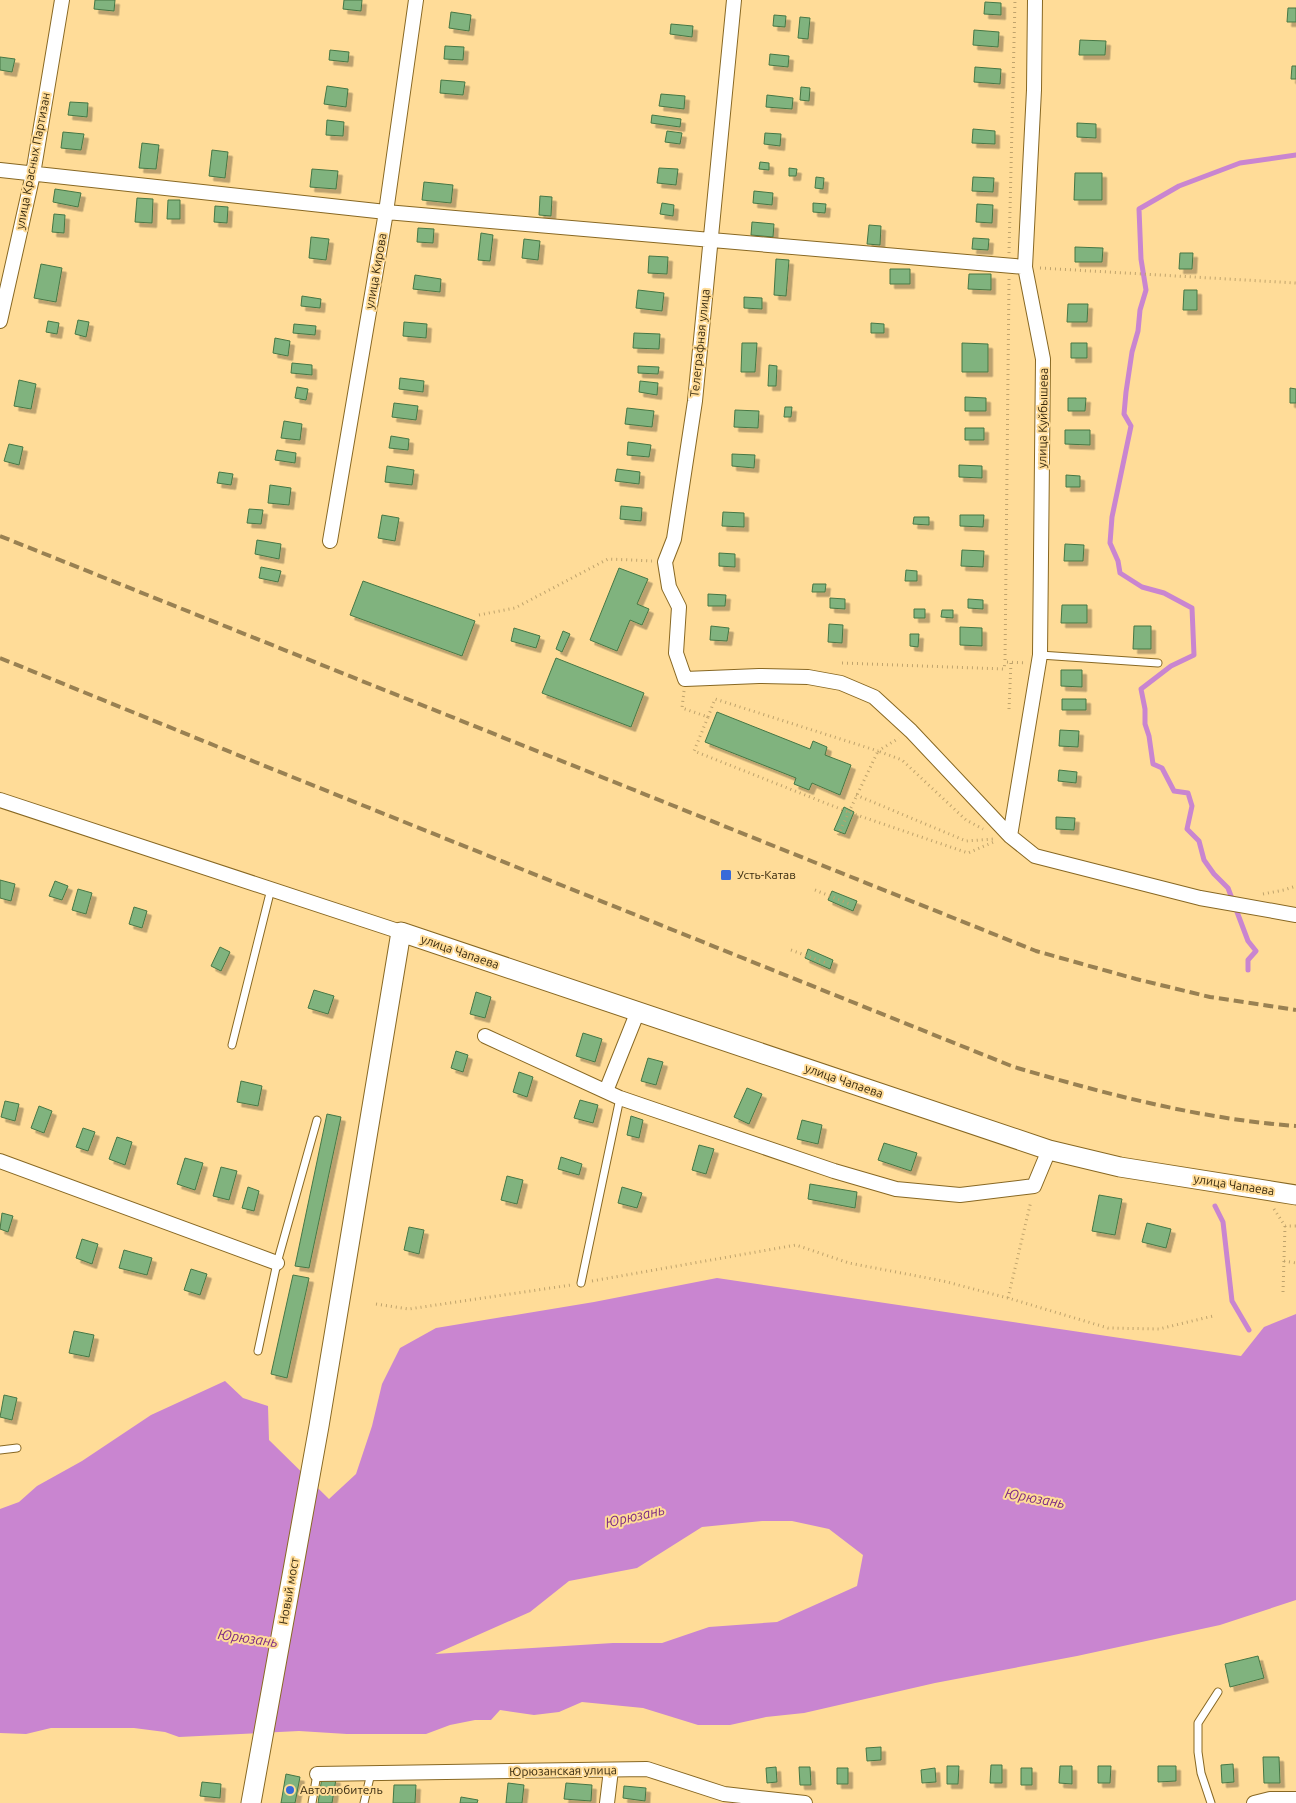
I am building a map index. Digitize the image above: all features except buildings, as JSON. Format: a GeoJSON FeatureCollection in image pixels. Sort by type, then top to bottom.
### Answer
{"type":"FeatureCollection","features":[{"type":"Feature","properties":{"kind":"main road","name":"улица Чапаева"},"geometry":{"type":"LineString","coordinates":[[401,932],[1049,1150],[1120,1167],[1296,1195]]}},
{"type":"Feature","properties":{"kind":"main road","name":"Новый мост"},"geometry":{"type":"LineString","coordinates":[[251,1803],[319,1426],[401,932]]}},
{"type":"Feature","properties":{"kind":"street","name":"улица Красных Партизан"},"geometry":{"type":"LineString","coordinates":[[0,321],[33,174],[62,0]]}},
{"type":"Feature","properties":{"kind":"street","name":"улица Кирова"},"geometry":{"type":"LineString","coordinates":[[330,541],[386,212],[416,0]]}},
{"type":"Feature","properties":{"kind":"street","name":"Телеграфная улица"},"geometry":{"type":"LineString","coordinates":[[665,562],[674,539],[690,438],[720,158],[734,0]]}},
{"type":"Feature","properties":{"kind":"street","name":"улица Куйбышева"},"geometry":{"type":"LineString","coordinates":[[1005,838],[1040,655],[1043,359],[1026,267],[1034,90],[1035,0]]}},
{"type":"Feature","properties":{"kind":"street"},"geometry":{"type":"LineString","coordinates":[[0,170],[386,212],[1026,267]]}},
{"type":"Feature","properties":{"kind":"street"},"geometry":{"type":"LineString","coordinates":[[665,562],[669,587],[680,607],[676,652],[685,679],[768,676],[808,677],[841,683],[874,697],[911,730],[1005,838],[1035,856],[1200,898],[1296,915]]}},
{"type":"Feature","properties":{"kind":"street"},"geometry":{"type":"LineString","coordinates":[[0,800],[401,932]]}},
{"type":"Feature","properties":{"kind":"street"},"geometry":{"type":"LineString","coordinates":[[606,1091],[638,1012]]}},
{"type":"Feature","properties":{"kind":"street"},"geometry":{"type":"LineString","coordinates":[[485,1036],[620,1098],[834,1171],[896,1189],[960,1195],[1034,1186],[1049,1150]]}},
{"type":"Feature","properties":{"kind":"street"},"geometry":{"type":"LineString","coordinates":[[0,1161],[277,1263]]}},
{"type":"Feature","properties":{"kind":"street","name":"Юрюзанская улица"},"geometry":{"type":"LineString","coordinates":[[317,1774],[648,1769],[724,1794],[805,1803]]}},
{"type":"Feature","properties":{"kind":"street"},"geometry":{"type":"LineString","coordinates":[[606,1803],[611,1770]]}},
{"type":"Feature","properties":{"kind":"street"},"geometry":{"type":"LineString","coordinates":[[1254,1803],[1270,1799],[1296,1799]]}},
{"type":"Feature","properties":{"kind":"street"},"geometry":{"type":"LineString","coordinates":[[1292,1803],[1296,1799]]}},
{"type":"Feature","properties":{"kind":"lane"},"geometry":{"type":"LineString","coordinates":[[1040,655],[1158,663]]}},
{"type":"Feature","properties":{"kind":"lane"},"geometry":{"type":"LineString","coordinates":[[232,1045],[272,889]]}},
{"type":"Feature","properties":{"kind":"lane"},"geometry":{"type":"LineString","coordinates":[[581,1283],[620,1098]]}},
{"type":"Feature","properties":{"kind":"lane"},"geometry":{"type":"LineString","coordinates":[[258,1351],[277,1263],[316,1120]]}},
{"type":"Feature","properties":{"kind":"lane"},"geometry":{"type":"LineString","coordinates":[[0,1450],[17,1448]]}},
{"type":"Feature","properties":{"kind":"lane"},"geometry":{"type":"LineString","coordinates":[[1210,1803],[1200,1773],[1198,1723],[1218,1692]]}},
{"type":"Feature","properties":{"kind":"lane"},"geometry":{"type":"LineString","coordinates":[[364,1803],[371,1773]]}},
{"type":"Feature","properties":{"kind":"lane"},"geometry":{"type":"LineString","coordinates":[[312,1803],[317,1774]]}},
{"type":"Feature","properties":{"kind":"path"},"geometry":{"type":"LineString","coordinates":[[1026,267],[1296,283]]}},
{"type":"Feature","properties":{"kind":"path"},"geometry":{"type":"LineString","coordinates":[[479,615],[516,608],[608,559],[665,562]]}},
{"type":"Feature","properties":{"kind":"path"},"geometry":{"type":"LineString","coordinates":[[842,663],[1004,669],[1004,662]]}},
{"type":"Feature","properties":{"kind":"path"},"geometry":{"type":"LineString","coordinates":[[1009,710],[1011,662]]}},
{"type":"Feature","properties":{"kind":"path"},"geometry":{"type":"LineString","coordinates":[[983,830],[966,820],[902,760],[878,750],[715,699],[694,751],[848,812],[968,852],[1005,838]]}},
{"type":"Feature","properties":{"kind":"path"},"geometry":{"type":"LineString","coordinates":[[682,708],[708,717]]}},
{"type":"Feature","properties":{"kind":"path"},"geometry":{"type":"LineString","coordinates":[[838,835],[878,750],[911,730]]}},
{"type":"Feature","properties":{"kind":"path"},"geometry":{"type":"LineString","coordinates":[[856,795],[966,841],[1005,838]]}},
{"type":"Feature","properties":{"kind":"path"},"geometry":{"type":"LineString","coordinates":[[992,834],[1005,838]]}},
{"type":"Feature","properties":{"kind":"path"},"geometry":{"type":"LineString","coordinates":[[815,890],[852,905]]}},
{"type":"Feature","properties":{"kind":"path"},"geometry":{"type":"LineString","coordinates":[[791,950],[826,963]]}},
{"type":"Feature","properties":{"kind":"path"},"geometry":{"type":"LineString","coordinates":[[1008,1298],[1034,1186]]}},
{"type":"Feature","properties":{"kind":"path"},"geometry":{"type":"LineString","coordinates":[[1262,1190],[1285,1226],[1283,1292]]}},
{"type":"Feature","properties":{"kind":"path"},"geometry":{"type":"LineString","coordinates":[[1285,1226],[1296,1226]]}},
{"type":"Feature","properties":{"kind":"path"},"geometry":{"type":"LineString","coordinates":[[376,1304],[409,1309],[581,1283],[796,1245],[849,1263],[943,1281],[1108,1328],[1158,1329],[1213,1316]]}},
{"type":"Feature","properties":{"kind":"path"},"geometry":{"type":"LineString","coordinates":[[1284,1261],[1296,1263]]}},
{"type":"Feature","properties":{"kind":"water","name":"Юрюзань"},"geometry":{"type":"Polygon","coordinates":[[[717,1278],[1241,1356],[1264,1327],[1296,1314],[1296,1600],[1220,1625],[1077,1656],[935,1683],[804,1713],[766,1717],[730,1725],[698,1725],[643,1708],[582,1702],[559,1712],[534,1715],[500,1710],[491,1720],[475,1720],[450,1725],[426,1734],[347,1734],[299,1731],[179,1737],[165,1732],[134,1728],[51,1728],[26,1734],[0,1733],[0,1509],[19,1502],[37,1486],[82,1461],[151,1415],[225,1381],[243,1398],[268,1406],[269,1440],[329,1499],[356,1474],[372,1426],[382,1384],[400,1348],[436,1328],[594,1302],[717,1278]],[[762,1521],[702,1527],[637,1568],[569,1581],[530,1612],[435,1654],[613,1643],[662,1643],[709,1627],[777,1622],[857,1586],[863,1555],[829,1529],[792,1521],[762,1521]]]}},
{"type":"Feature","properties":{"kind":"waterway"},"geometry":{"type":"LineString","coordinates":[[1248,970],[1248,960],[1256,951],[1248,941],[1228,888],[1214,874],[1204,860],[1199,841],[1187,829],[1192,806],[1188,793],[1174,791],[1162,768],[1153,764],[1149,736],[1145,724],[1145,709],[1141,689],[1171,666],[1194,655],[1192,608],[1164,593],[1142,587],[1120,573],[1118,561],[1110,543],[1112,517],[1131,426],[1124,414],[1126,392],[1132,352],[1138,331],[1140,310],[1146,290],[1141,259],[1139,209],[1179,186],[1240,163],[1296,155]]}},
{"type":"Feature","properties":{"kind":"waterway"},"geometry":{"type":"LineString","coordinates":[[1215,1206],[1223,1222],[1232,1301],[1249,1330]]}},
{"type":"Feature","properties":{"kind":"railway"},"geometry":{"type":"LineString","coordinates":[[0,536],[1036,951],[1136,979],[1210,997],[1296,1010]]}},
{"type":"Feature","properties":{"kind":"railway"},"geometry":{"type":"LineString","coordinates":[[0,658],[1014,1067],[1083,1087],[1154,1104],[1224,1118],[1296,1126]]}},
{"type":"Feature","properties":{"kind":"place","name":"Усть-Катав"},"geometry":{"type":"Point","coordinates":[726,875]}},
{"type":"Feature","properties":{"kind":"place","name":"Автолюбитель"},"geometry":{"type":"Point","coordinates":[290,1790]}}]}
